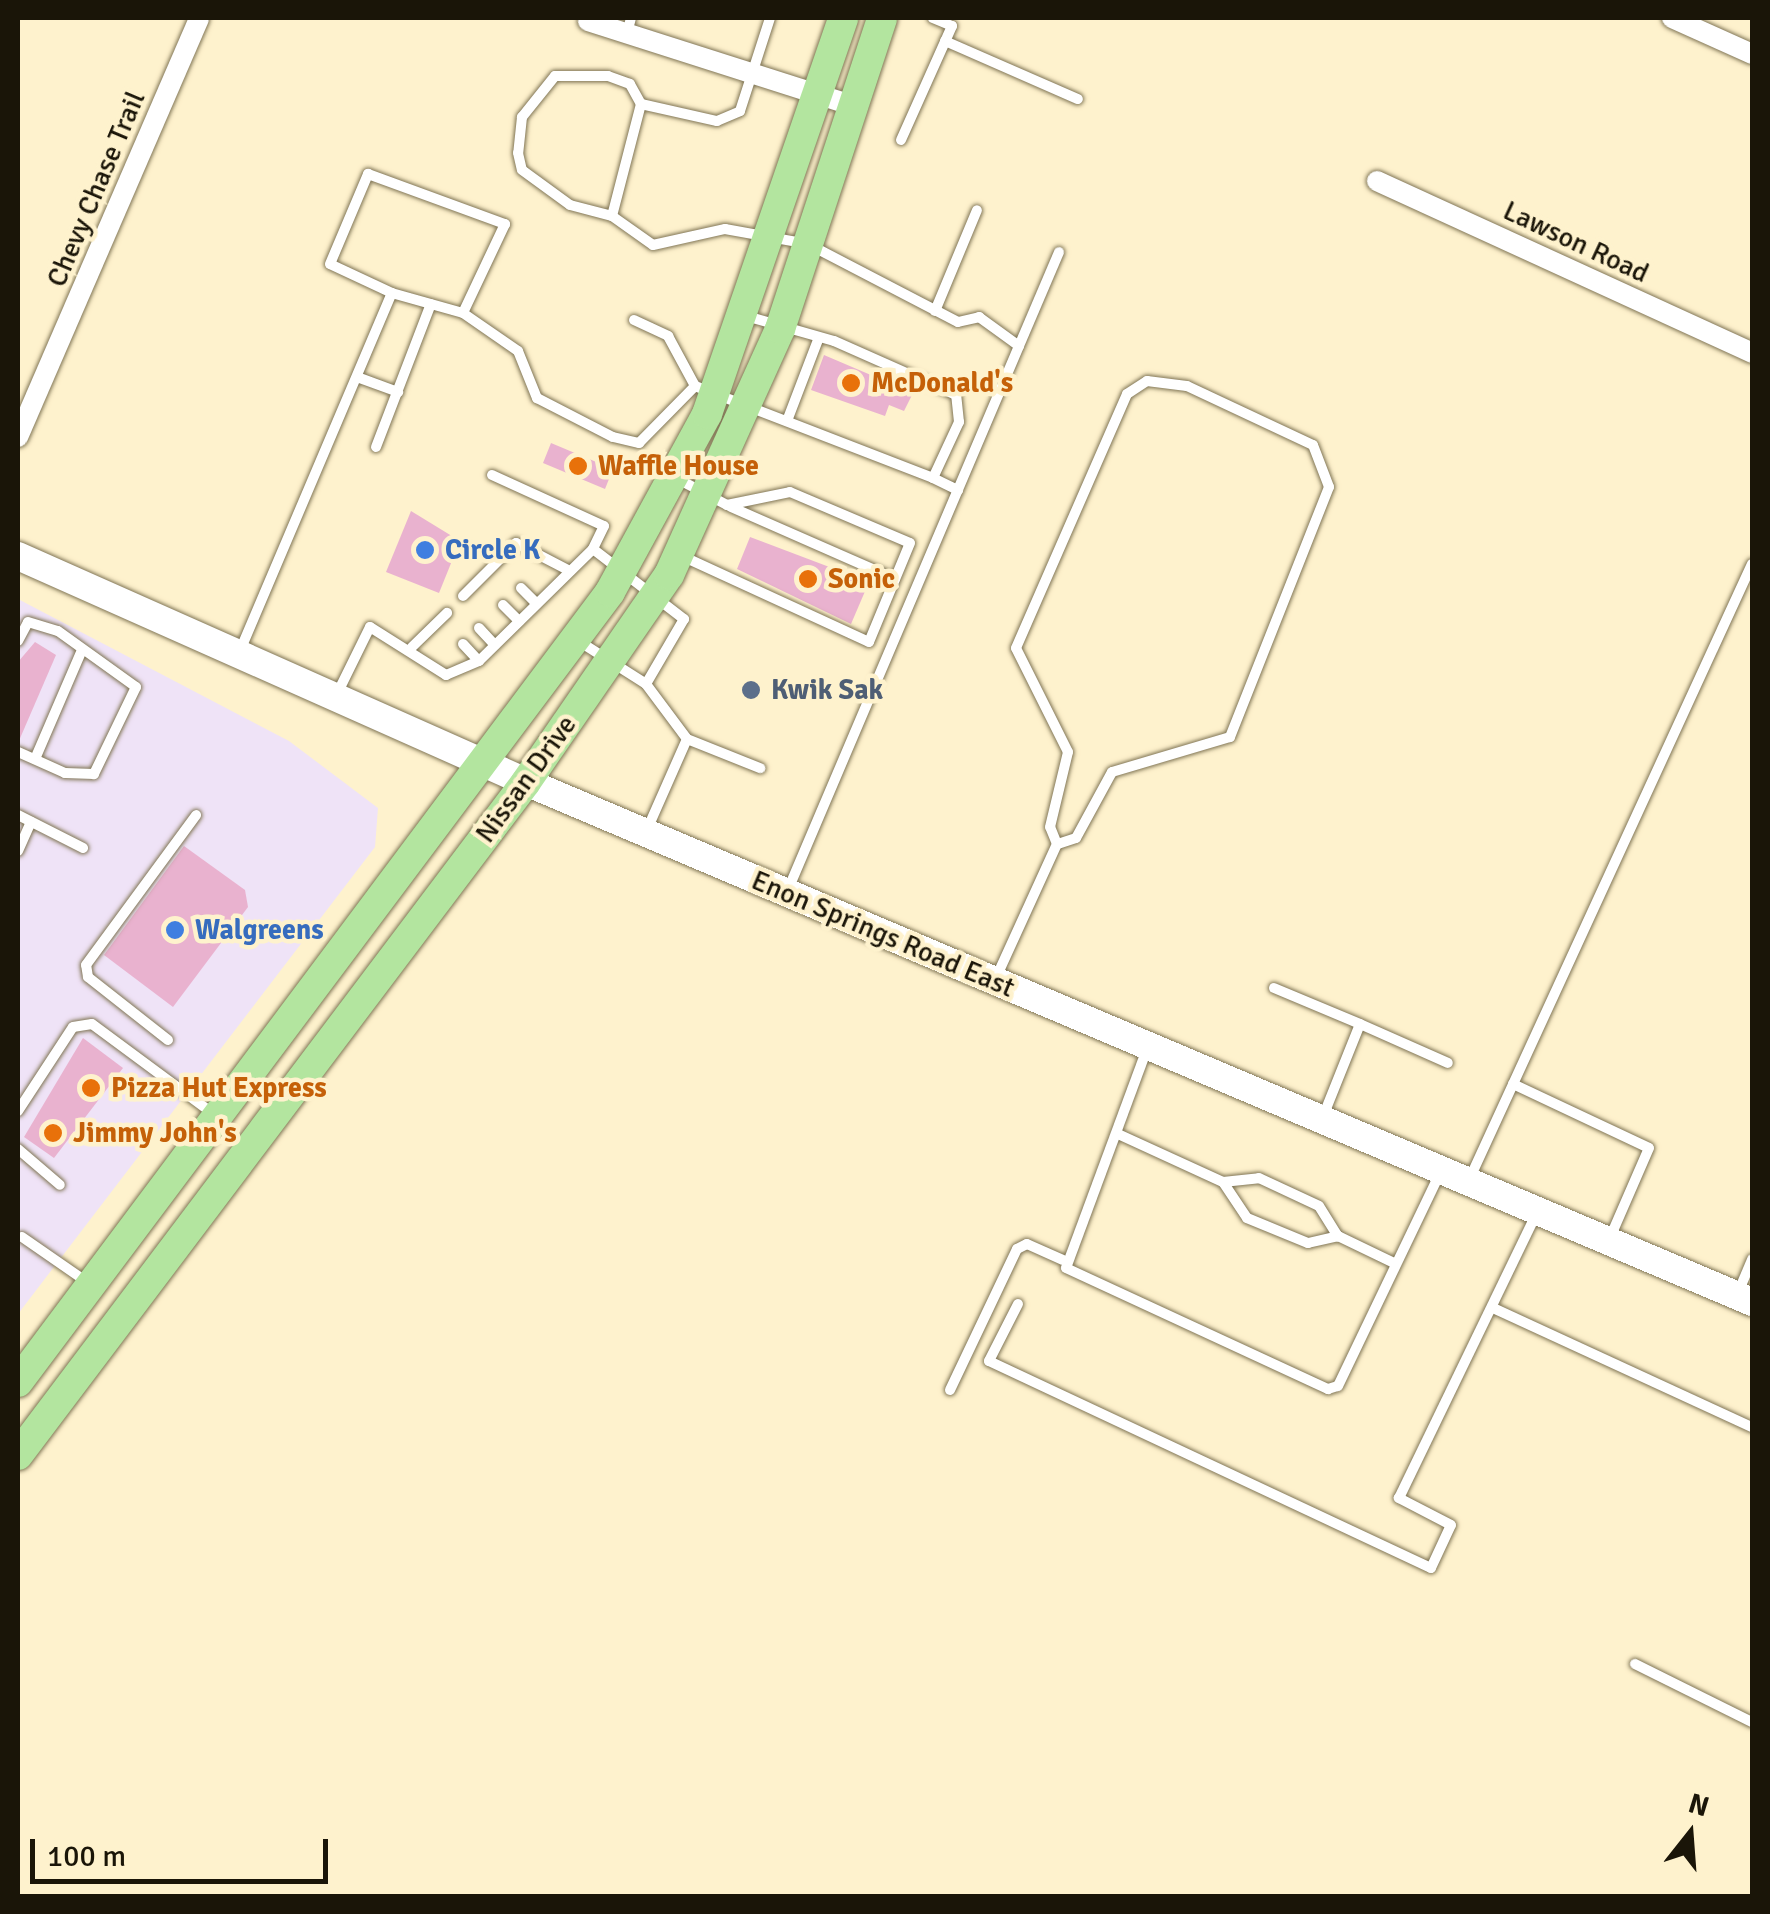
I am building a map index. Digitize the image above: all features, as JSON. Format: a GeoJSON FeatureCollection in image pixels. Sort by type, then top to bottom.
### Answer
{"type":"FeatureCollection","features":[{"type":"Feature","properties":{"kind":"main road","name":"Nissan Drive"},"geometry":{"type":"LineString","coordinates":[[18,1382],[575,639],[620,573],[673,477],[705,389],[746,316],[843,18]]}},
{"type":"Feature","properties":{"kind":"main road","name":"Nissan Drive"},"geometry":{"type":"LineString","coordinates":[[18,1455],[526,782],[718,501],[780,328],[882,18]]}},
{"type":"Feature","properties":{"kind":"street","name":"Chevy Chase Trail"},"geometry":{"type":"LineString","coordinates":[[18,437],[199,18]]}},
{"type":"Feature","properties":{"kind":"street"},"geometry":{"type":"LineString","coordinates":[[1672,18],[1752,54]]}},
{"type":"Feature","properties":{"kind":"street"},"geometry":{"type":"LineString","coordinates":[[588,21],[629,25],[752,73],[854,106]]}},
{"type":"Feature","properties":{"kind":"street","name":"Lawson Road"},"geometry":{"type":"LineString","coordinates":[[1376,180],[1752,353]]}},
{"type":"Feature","properties":{"kind":"street","name":"Enon Springs Road East"},"geometry":{"type":"LineString","coordinates":[[18,556],[526,782],[1744,1299]]}},
{"type":"Feature","properties":{"kind":"lane"},"geometry":{"type":"LineString","coordinates":[[901,140],[952,26],[932,18]]}},
{"type":"Feature","properties":{"kind":"lane"},"geometry":{"type":"LineString","coordinates":[[641,104],[717,121],[740,112],[765,19]]}},
{"type":"Feature","properties":{"kind":"lane"},"geometry":{"type":"LineString","coordinates":[[945,41],[1078,99]]}},
{"type":"Feature","properties":{"kind":"lane"},"geometry":{"type":"LineString","coordinates":[[612,216],[641,104],[630,84],[578,70],[555,76],[522,118],[522,170],[570,205],[612,216],[653,245],[725,229],[808,244],[958,322],[979,318],[1019,346]]}},
{"type":"Feature","properties":{"kind":"lane"},"geometry":{"type":"LineString","coordinates":[[463,314],[504,224],[368,174],[330,264],[392,293],[463,314],[518,351],[537,398],[612,437],[639,443],[705,389]]}},
{"type":"Feature","properties":{"kind":"lane"},"geometry":{"type":"LineString","coordinates":[[935,311],[977,210]]}},
{"type":"Feature","properties":{"kind":"lane"},"geometry":{"type":"LineString","coordinates":[[787,893],[1059,252]]}},
{"type":"Feature","properties":{"kind":"lane"},"geometry":{"type":"LineString","coordinates":[[238,654],[392,293]]}},
{"type":"Feature","properties":{"kind":"lane"},"geometry":{"type":"LineString","coordinates":[[376,447],[431,304]]}},
{"type":"Feature","properties":{"kind":"lane"},"geometry":{"type":"LineString","coordinates":[[746,316],[956,395],[959,422],[933,478]]}},
{"type":"Feature","properties":{"kind":"lane"},"geometry":{"type":"LineString","coordinates":[[634,320],[668,336],[705,389],[958,490]]}},
{"type":"Feature","properties":{"kind":"lane"},"geometry":{"type":"LineString","coordinates":[[787,421],[818,340]]}},
{"type":"Feature","properties":{"kind":"lane"},"geometry":{"type":"LineString","coordinates":[[357,377],[398,392]]}},
{"type":"Feature","properties":{"kind":"lane"},"geometry":{"type":"LineString","coordinates":[[994,981],[1057,844],[1050,826],[1068,752],[1016,648],[1127,394],[1146,381],[1187,386],[1312,445],[1329,487],[1230,737],[1112,772],[1076,838],[1057,844]]}},
{"type":"Feature","properties":{"kind":"lane"},"geometry":{"type":"LineString","coordinates":[[336,697],[370,627],[412,648],[446,675],[479,660],[593,549],[604,526],[492,475]]}},
{"type":"Feature","properties":{"kind":"lane"},"geometry":{"type":"LineString","coordinates":[[673,477],[718,501],[895,578]]}},
{"type":"Feature","properties":{"kind":"lane"},"geometry":{"type":"LineString","coordinates":[[718,501],[790,492],[932,552]]}},
{"type":"Feature","properties":{"kind":"lane"},"geometry":{"type":"LineString","coordinates":[[463,596],[484,584],[496,562],[516,543],[570,571]]}},
{"type":"Feature","properties":{"kind":"lane"},"geometry":{"type":"LineString","coordinates":[[868,642],[910,544]]}},
{"type":"Feature","properties":{"kind":"lane"},"geometry":{"type":"LineString","coordinates":[[593,549],[684,619],[646,684]]}},
{"type":"Feature","properties":{"kind":"lane"},"geometry":{"type":"LineString","coordinates":[[680,554],[888,653]]}},
{"type":"Feature","properties":{"kind":"lane"},"geometry":{"type":"LineString","coordinates":[[496,562],[505,572]]}},
{"type":"Feature","properties":{"kind":"lane"},"geometry":{"type":"LineString","coordinates":[[1468,1182],[1752,564]]}},
{"type":"Feature","properties":{"kind":"lane"},"geometry":{"type":"LineString","coordinates":[[521,588],[536,604]]}},
{"type":"Feature","properties":{"kind":"lane"},"geometry":{"type":"LineString","coordinates":[[503,605],[518,621]]}},
{"type":"Feature","properties":{"kind":"lane"},"geometry":{"type":"LineString","coordinates":[[412,648],[444,621]]}},
{"type":"Feature","properties":{"kind":"lane"},"geometry":{"type":"LineString","coordinates":[[18,641],[28,622],[58,631],[80,652],[136,687],[94,774],[18,752]]}},
{"type":"Feature","properties":{"kind":"lane"},"geometry":{"type":"LineString","coordinates":[[479,628],[494,645]]}},
{"type":"Feature","properties":{"kind":"lane"},"geometry":{"type":"LineString","coordinates":[[575,639],[646,684],[687,739],[760,768]]}},
{"type":"Feature","properties":{"kind":"lane"},"geometry":{"type":"LineString","coordinates":[[463,644],[479,660]]}},
{"type":"Feature","properties":{"kind":"lane"},"geometry":{"type":"LineString","coordinates":[[35,760],[80,652]]}},
{"type":"Feature","properties":{"kind":"lane"},"geometry":{"type":"LineString","coordinates":[[645,833],[687,739]]}},
{"type":"Feature","properties":{"kind":"lane"},"geometry":{"type":"LineString","coordinates":[[168,1040],[88,977],[86,965],[196,814]]}},
{"type":"Feature","properties":{"kind":"lane"},"geometry":{"type":"LineString","coordinates":[[18,815],[84,848]]}},
{"type":"Feature","properties":{"kind":"lane"},"geometry":{"type":"LineString","coordinates":[[18,851],[31,822]]}},
{"type":"Feature","properties":{"kind":"lane"},"geometry":{"type":"LineString","coordinates":[[1274,988],[1448,1062]]}},
{"type":"Feature","properties":{"kind":"lane"},"geometry":{"type":"LineString","coordinates":[[18,1111],[73,1027],[92,1024],[217,1116]]}},
{"type":"Feature","properties":{"kind":"lane"},"geometry":{"type":"LineString","coordinates":[[1322,1120],[1360,1024]]}},
{"type":"Feature","properties":{"kind":"lane"},"geometry":{"type":"LineString","coordinates":[[1063,1260],[1118,1134],[1148,1046]]}},
{"type":"Feature","properties":{"kind":"lane"},"geometry":{"type":"LineString","coordinates":[[1513,1084],[1648,1148],[1608,1241]]}},
{"type":"Feature","properties":{"kind":"lane"},"geometry":{"type":"LineString","coordinates":[[1118,1134],[1224,1182],[1259,1178],[1320,1206],[1338,1236],[1396,1264]]}},
{"type":"Feature","properties":{"kind":"lane"},"geometry":{"type":"LineString","coordinates":[[18,1149],[60,1185]]}},
{"type":"Feature","properties":{"kind":"lane"},"geometry":{"type":"LineString","coordinates":[[950,1390],[1017,1249],[1026,1244],[1328,1388],[1338,1386],[1442,1170]]}},
{"type":"Feature","properties":{"kind":"lane"},"geometry":{"type":"LineString","coordinates":[[1224,1182],[1247,1218],[1308,1244],[1338,1236]]}},
{"type":"Feature","properties":{"kind":"lane"},"geometry":{"type":"LineString","coordinates":[[1018,1304],[989,1361],[1431,1568],[1451,1525],[1399,1498],[1494,1308],[1537,1211]]}},
{"type":"Feature","properties":{"kind":"lane"},"geometry":{"type":"LineString","coordinates":[[22,1237],[91,1285]]}},
{"type":"Feature","properties":{"kind":"lane"},"geometry":{"type":"LineString","coordinates":[[1744,1299],[1752,1259]]}},
{"type":"Feature","properties":{"kind":"lane"},"geometry":{"type":"LineString","coordinates":[[1494,1308],[1752,1426]]}},
{"type":"Feature","properties":{"kind":"lane"},"geometry":{"type":"LineString","coordinates":[[1635,1664],[1752,1722]]}},
{"type":"Feature","properties":{"kind":"shaded area"},"geometry":{"type":"Polygon","coordinates":[[[18,599],[289,741],[378,808],[375,847],[18,1314],[18,599]]]}},
{"type":"Feature","properties":{"kind":"building","name":"McDonald's"},"geometry":{"type":"Polygon","coordinates":[[[824,355],[913,393],[904,411],[889,405],[885,416],[811,390],[824,355]]]}},
{"type":"Feature","properties":{"kind":"building","name":"Waffle House"},"geometry":{"type":"Polygon","coordinates":[[[551,443],[613,469],[605,489],[543,463],[551,443]]]}},
{"type":"Feature","properties":{"kind":"building","name":"Circle K"},"geometry":{"type":"Polygon","coordinates":[[[411,511],[460,541],[439,593],[386,572],[411,511]]]}},
{"type":"Feature","properties":{"kind":"building","name":"Sonic"},"geometry":{"type":"Polygon","coordinates":[[[750,537],[869,582],[851,624],[737,569],[750,537]]]}},
{"type":"Feature","properties":{"kind":"building"},"geometry":{"type":"Polygon","coordinates":[[[35,642],[56,655],[18,743],[18,662],[35,642]]]}},
{"type":"Feature","properties":{"kind":"building","name":"Walgreens"},"geometry":{"type":"Polygon","coordinates":[[[184,846],[245,890],[248,907],[173,1007],[104,955],[184,846]]]}},
{"type":"Feature","properties":{"kind":"building"},"geometry":{"type":"Polygon","coordinates":[[[83,1038],[123,1068],[54,1158],[24,1137],[83,1038]]]}},
{"type":"Feature","properties":{"kind":"place","name":"McDonald's"},"geometry":{"type":"Point","coordinates":[851,383]}},
{"type":"Feature","properties":{"kind":"place","name":"Waffle House"},"geometry":{"type":"Point","coordinates":[578,466]}},
{"type":"Feature","properties":{"kind":"place","name":"Circle K"},"geometry":{"type":"Point","coordinates":[425,550]}},
{"type":"Feature","properties":{"kind":"place","name":"Sonic"},"geometry":{"type":"Point","coordinates":[808,579]}},
{"type":"Feature","properties":{"kind":"place","name":"Kwik Sak"},"geometry":{"type":"Point","coordinates":[751,690]}},
{"type":"Feature","properties":{"kind":"place","name":"Walgreens"},"geometry":{"type":"Point","coordinates":[175,930]}},
{"type":"Feature","properties":{"kind":"place","name":"Pizza Hut Express"},"geometry":{"type":"Point","coordinates":[91,1088]}},
{"type":"Feature","properties":{"kind":"place","name":"Jimmy John's"},"geometry":{"type":"Point","coordinates":[53,1133]}}]}
